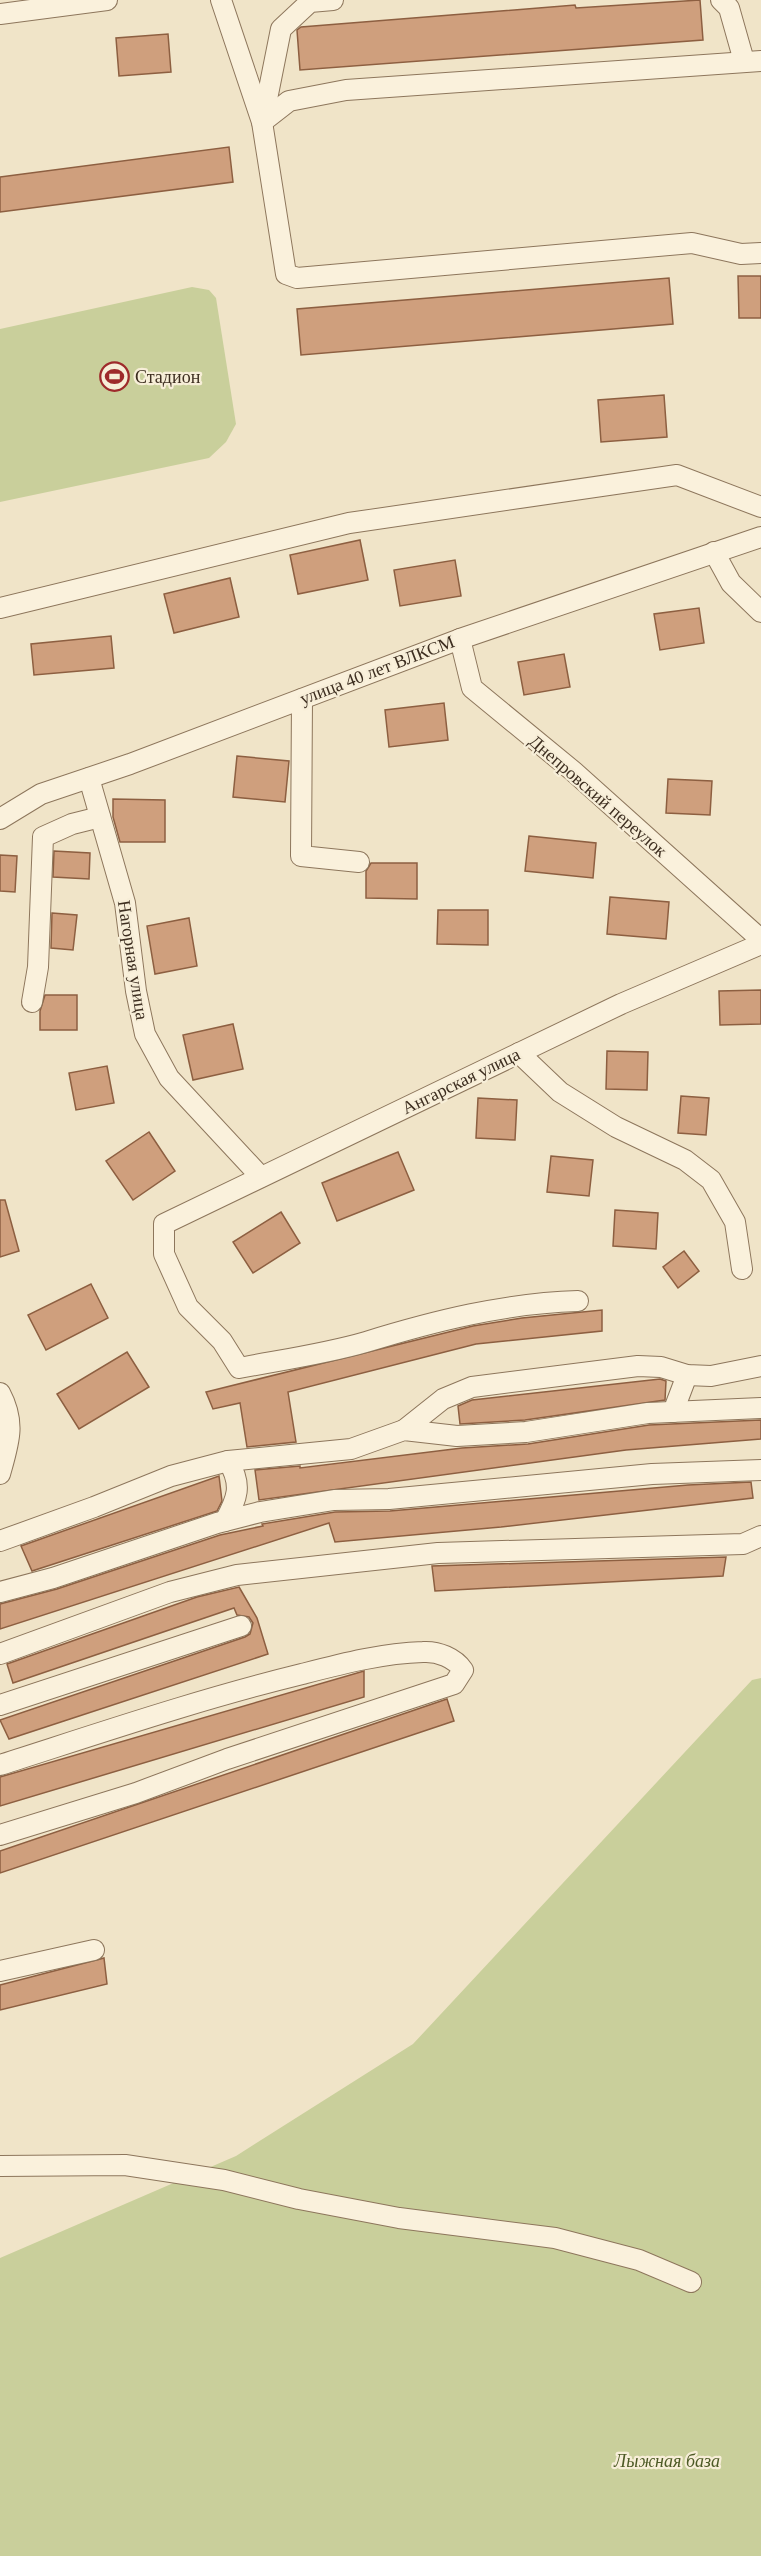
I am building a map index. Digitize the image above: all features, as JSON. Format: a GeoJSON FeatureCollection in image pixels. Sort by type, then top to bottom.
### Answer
{"type":"FeatureCollection","features":[{"type":"Feature","properties":{"kind":"street"},"geometry":{"type":"LineString","coordinates":[[0,14],[107,0]]}},
{"type":"Feature","properties":{"kind":"street"},"geometry":{"type":"LineString","coordinates":[[220,0],[262,122],[286,273],[297,278],[692,243],[741,254],[761,253]]}},
{"type":"Feature","properties":{"kind":"street"},"geometry":{"type":"LineString","coordinates":[[262,122],[281,29],[310,2],[333,0]]}},
{"type":"Feature","properties":{"kind":"street"},"geometry":{"type":"LineString","coordinates":[[262,122],[289,100],[346,90],[752,61],[729,8],[721,0]]}},
{"type":"Feature","properties":{"kind":"street"},"geometry":{"type":"LineString","coordinates":[[0,608],[349,523],[677,475],[761,507]]}},
{"type":"Feature","properties":{"kind":"street","name":"улица 40 лет ВЛКСМ"},"geometry":{"type":"LineString","coordinates":[[0,819],[41,794],[460,639],[761,537]]}},
{"type":"Feature","properties":{"kind":"street"},"geometry":{"type":"LineString","coordinates":[[714,552],[731,583],[761,612]]}},
{"type":"Feature","properties":{"kind":"street","name":"Днепровский переулок"},"geometry":{"type":"LineString","coordinates":[[460,639],[472,688],[573,771],[757,936],[761,936]]}},
{"type":"Feature","properties":{"kind":"street"},"geometry":{"type":"LineString","coordinates":[[302,699],[301,856],[358,862]]}},
{"type":"Feature","properties":{"kind":"street","name":"Нагорная улица"},"geometry":{"type":"LineString","coordinates":[[89,778],[125,903],[136,991],[145,1035],[169,1078],[261,1177]]}},
{"type":"Feature","properties":{"kind":"street"},"geometry":{"type":"LineString","coordinates":[[32,1002],[38,967],[43,837],[72,824],[100,818]]}},
{"type":"Feature","properties":{"kind":"street","name":"Ангарская улица"},"geometry":{"type":"LineString","coordinates":[[578,1301],[524,1305],[470,1314],[365,1342],[239,1368],[222,1341],[188,1307],[164,1254],[164,1224],[621,1004],[761,944]]}},
{"type":"Feature","properties":{"kind":"street"},"geometry":{"type":"LineString","coordinates":[[519,1053],[560,1092],[616,1126],[685,1160],[711,1180],[735,1221],[742,1269]]}},
{"type":"Feature","properties":{"kind":"street"},"geometry":{"type":"LineString","coordinates":[[0,1541],[171,1476],[228,1461],[351,1449],[404,1430],[443,1399],[472,1387],[638,1366],[660,1367],[687,1375],[711,1376],[761,1366]]}},
{"type":"Feature","properties":{"kind":"street"},"geometry":{"type":"LineString","coordinates":[[673,1412],[687,1375]]}},
{"type":"Feature","properties":{"kind":"street"},"geometry":{"type":"LineString","coordinates":[[0,1393],[9,1410],[10,1435],[0,1473]]}},
{"type":"Feature","properties":{"kind":"street"},"geometry":{"type":"LineString","coordinates":[[404,1430],[457,1436],[480,1435],[526,1432],[648,1413],[761,1408]]}},
{"type":"Feature","properties":{"kind":"street"},"geometry":{"type":"LineString","coordinates":[[225,1521],[237,1498],[234,1471],[228,1461]]}},
{"type":"Feature","properties":{"kind":"street"},"geometry":{"type":"LineString","coordinates":[[0,1592],[53,1578],[225,1521],[334,1500],[389,1499],[652,1474],[761,1470]]}},
{"type":"Feature","properties":{"kind":"street"},"geometry":{"type":"LineString","coordinates":[[0,1654],[170,1592],[237,1575],[438,1553],[752,1546],[761,1536]]}},
{"type":"Feature","properties":{"kind":"street"},"geometry":{"type":"LineString","coordinates":[[0,1706],[241,1626]]}},
{"type":"Feature","properties":{"kind":"street"},"geometry":{"type":"LineString","coordinates":[[0,1765],[214,1697],[355,1661],[425,1652],[446,1656],[459,1664],[463,1670],[454,1684],[227,1759],[136,1793],[0,1835]]}},
{"type":"Feature","properties":{"kind":"street"},"geometry":{"type":"LineString","coordinates":[[0,1971],[94,1950]]}},
{"type":"Feature","properties":{"kind":"street"},"geometry":{"type":"LineString","coordinates":[[0,2166],[125,2165],[224,2180],[299,2199],[399,2218],[555,2238],[639,2260],[691,2282]]}},
{"type":"Feature","properties":{"kind":"green space","name":"Стадион"},"geometry":{"type":"Polygon","coordinates":[[[192,287],[209,290],[216,298],[236,424],[226,442],[209,458],[0,502],[0,329],[192,287]]]}},
{"type":"Feature","properties":{"kind":"green space","name":"Лыжная база"},"geometry":{"type":"Polygon","coordinates":[[[761,1678],[761,2556],[0,2556],[0,2258],[236,2156],[413,2044],[752,1680],[761,1678]]]}},
{"type":"Feature","properties":{"kind":"building"},"geometry":{"type":"Polygon","coordinates":[[[700,0],[703,40],[300,70],[297,30],[301,27],[575,5],[576,8],[700,0]]]}},
{"type":"Feature","properties":{"kind":"building"},"geometry":{"type":"Polygon","coordinates":[[[168,34],[171,72],[119,76],[116,38],[168,34]]]}},
{"type":"Feature","properties":{"kind":"building"},"geometry":{"type":"Polygon","coordinates":[[[229,147],[233,182],[0,212],[0,177],[229,147]]]}},
{"type":"Feature","properties":{"kind":"building"},"geometry":{"type":"Polygon","coordinates":[[[738,276],[761,276],[761,318],[739,318],[738,276]]]}},
{"type":"Feature","properties":{"kind":"building"},"geometry":{"type":"Polygon","coordinates":[[[669,278],[673,324],[301,355],[297,309],[669,278]]]}},
{"type":"Feature","properties":{"kind":"building"},"geometry":{"type":"Polygon","coordinates":[[[664,395],[667,437],[601,442],[598,400],[664,395]]]}},
{"type":"Feature","properties":{"kind":"building"},"geometry":{"type":"Polygon","coordinates":[[[360,540],[368,580],[298,594],[290,555],[360,540]]]}},
{"type":"Feature","properties":{"kind":"building"},"geometry":{"type":"Polygon","coordinates":[[[455,560],[461,596],[400,606],[394,570],[455,560]]]}},
{"type":"Feature","properties":{"kind":"building"},"geometry":{"type":"Polygon","coordinates":[[[230,578],[239,617],[174,633],[164,594],[230,578]]]}},
{"type":"Feature","properties":{"kind":"building"},"geometry":{"type":"Polygon","coordinates":[[[699,608],[704,643],[660,650],[654,614],[699,608]]]}},
{"type":"Feature","properties":{"kind":"building"},"geometry":{"type":"Polygon","coordinates":[[[111,636],[114,668],[34,675],[31,644],[111,636]]]}},
{"type":"Feature","properties":{"kind":"building"},"geometry":{"type":"Polygon","coordinates":[[[564,654],[570,687],[524,695],[518,662],[564,654]]]}},
{"type":"Feature","properties":{"kind":"building"},"geometry":{"type":"Polygon","coordinates":[[[444,703],[448,740],[389,747],[385,710],[444,703]]]}},
{"type":"Feature","properties":{"kind":"building"},"geometry":{"type":"Polygon","coordinates":[[[237,756],[289,761],[285,802],[233,797],[237,756]]]}},
{"type":"Feature","properties":{"kind":"building"},"geometry":{"type":"Polygon","coordinates":[[[668,779],[712,781],[710,815],[666,813],[668,779]]]}},
{"type":"Feature","properties":{"kind":"building"},"geometry":{"type":"Polygon","coordinates":[[[113,799],[165,800],[165,842],[120,842],[113,817],[113,799]]]}},
{"type":"Feature","properties":{"kind":"building"},"geometry":{"type":"Polygon","coordinates":[[[529,836],[596,843],[593,878],[525,871],[529,836]]]}},
{"type":"Feature","properties":{"kind":"building"},"geometry":{"type":"Polygon","coordinates":[[[54,851],[90,853],[89,879],[53,877],[54,851]]]}},
{"type":"Feature","properties":{"kind":"building"},"geometry":{"type":"Polygon","coordinates":[[[0,855],[17,856],[15,892],[0,891],[0,855]]]}},
{"type":"Feature","properties":{"kind":"building"},"geometry":{"type":"Polygon","coordinates":[[[371,863],[417,863],[417,899],[366,898],[366,871],[371,863]]]}},
{"type":"Feature","properties":{"kind":"building"},"geometry":{"type":"Polygon","coordinates":[[[610,897],[669,902],[666,939],[607,934],[610,897]]]}},
{"type":"Feature","properties":{"kind":"building"},"geometry":{"type":"Polygon","coordinates":[[[438,910],[488,910],[488,945],[437,944],[438,910]]]}},
{"type":"Feature","properties":{"kind":"building"},"geometry":{"type":"Polygon","coordinates":[[[52,913],[77,915],[73,950],[51,948],[52,913]]]}},
{"type":"Feature","properties":{"kind":"building"},"geometry":{"type":"Polygon","coordinates":[[[189,918],[197,966],[155,974],[147,926],[189,918]]]}},
{"type":"Feature","properties":{"kind":"building"},"geometry":{"type":"Polygon","coordinates":[[[761,990],[761,1024],[720,1025],[719,991],[761,990]]]}},
{"type":"Feature","properties":{"kind":"building"},"geometry":{"type":"Polygon","coordinates":[[[45,995],[77,995],[77,1030],[40,1030],[40,1011],[45,995]]]}},
{"type":"Feature","properties":{"kind":"building"},"geometry":{"type":"Polygon","coordinates":[[[233,1024],[243,1069],[193,1080],[183,1035],[233,1024]]]}},
{"type":"Feature","properties":{"kind":"building"},"geometry":{"type":"Polygon","coordinates":[[[607,1051],[648,1052],[647,1090],[606,1089],[607,1051]]]}},
{"type":"Feature","properties":{"kind":"building"},"geometry":{"type":"Polygon","coordinates":[[[107,1066],[114,1103],[76,1110],[69,1073],[107,1066]]]}},
{"type":"Feature","properties":{"kind":"building"},"geometry":{"type":"Polygon","coordinates":[[[681,1096],[709,1098],[706,1135],[678,1133],[681,1096]]]}},
{"type":"Feature","properties":{"kind":"building"},"geometry":{"type":"Polygon","coordinates":[[[478,1098],[517,1100],[515,1140],[476,1138],[478,1098]]]}},
{"type":"Feature","properties":{"kind":"building"},"geometry":{"type":"Polygon","coordinates":[[[149,1132],[175,1171],[133,1200],[106,1161],[149,1132]]]}},
{"type":"Feature","properties":{"kind":"building"},"geometry":{"type":"Polygon","coordinates":[[[398,1152],[414,1190],[337,1221],[322,1183],[398,1152]]]}},
{"type":"Feature","properties":{"kind":"building"},"geometry":{"type":"Polygon","coordinates":[[[551,1156],[593,1160],[589,1196],[547,1192],[551,1156]]]}},
{"type":"Feature","properties":{"kind":"building"},"geometry":{"type":"Polygon","coordinates":[[[0,1200],[5,1200],[19,1251],[0,1257],[0,1200]]]}},
{"type":"Feature","properties":{"kind":"building"},"geometry":{"type":"Polygon","coordinates":[[[615,1210],[658,1213],[656,1249],[613,1246],[615,1210]]]}},
{"type":"Feature","properties":{"kind":"building"},"geometry":{"type":"Polygon","coordinates":[[[281,1212],[300,1243],[253,1273],[233,1242],[281,1212]]]}},
{"type":"Feature","properties":{"kind":"building"},"geometry":{"type":"Polygon","coordinates":[[[684,1251],[699,1271],[678,1288],[663,1267],[684,1251]]]}},
{"type":"Feature","properties":{"kind":"building"},"geometry":{"type":"Polygon","coordinates":[[[91,1284],[108,1318],[46,1350],[28,1315],[91,1284]]]}},
{"type":"Feature","properties":{"kind":"building"},"geometry":{"type":"Polygon","coordinates":[[[602,1310],[602,1331],[476,1344],[288,1392],[296,1442],[247,1447],[240,1403],[213,1409],[206,1392],[473,1326],[522,1318],[602,1310]]]}},
{"type":"Feature","properties":{"kind":"building"},"geometry":{"type":"Polygon","coordinates":[[[127,1352],[149,1387],[79,1429],[57,1394],[127,1352]]]}},
{"type":"Feature","properties":{"kind":"building"},"geometry":{"type":"Polygon","coordinates":[[[660,1379],[666,1381],[665,1400],[525,1420],[460,1424],[458,1406],[472,1400],[660,1379]]]}},
{"type":"Feature","properties":{"kind":"building"},"geometry":{"type":"Polygon","coordinates":[[[761,1420],[761,1439],[626,1450],[259,1500],[255,1470],[300,1466],[300,1468],[462,1448],[528,1444],[649,1425],[761,1420]]]}},
{"type":"Feature","properties":{"kind":"building"},"geometry":{"type":"Polygon","coordinates":[[[219,1476],[222,1501],[217,1511],[32,1571],[21,1546],[219,1476]]]}},
{"type":"Feature","properties":{"kind":"building"},"geometry":{"type":"Polygon","coordinates":[[[751,1482],[753,1498],[501,1527],[335,1542],[329,1523],[0,1629],[0,1604],[57,1589],[220,1535],[263,1526],[262,1524],[335,1512],[390,1511],[688,1485],[751,1482]]]}},
{"type":"Feature","properties":{"kind":"building"},"geometry":{"type":"Polygon","coordinates":[[[726,1557],[723,1576],[435,1591],[432,1566],[726,1557]]]}},
{"type":"Feature","properties":{"kind":"building"},"geometry":{"type":"Polygon","coordinates":[[[239,1587],[257,1618],[268,1654],[9,1739],[0,1720],[245,1637],[250,1634],[253,1623],[249,1617],[237,1615],[234,1608],[13,1683],[7,1664],[197,1597],[239,1587]]]}},
{"type":"Feature","properties":{"kind":"building"},"geometry":{"type":"Polygon","coordinates":[[[364,1671],[364,1697],[0,1806],[0,1777],[364,1671]]]}},
{"type":"Feature","properties":{"kind":"building"},"geometry":{"type":"Polygon","coordinates":[[[447,1699],[454,1721],[0,1873],[0,1851],[447,1699]]]}},
{"type":"Feature","properties":{"kind":"building"},"geometry":{"type":"Polygon","coordinates":[[[104,1958],[107,1984],[0,2010],[0,1985],[104,1958]]]}},
{"type":"Feature","properties":{"kind":"place","name":"Стадион"},"geometry":{"type":"Point","coordinates":[114,377]}}]}
